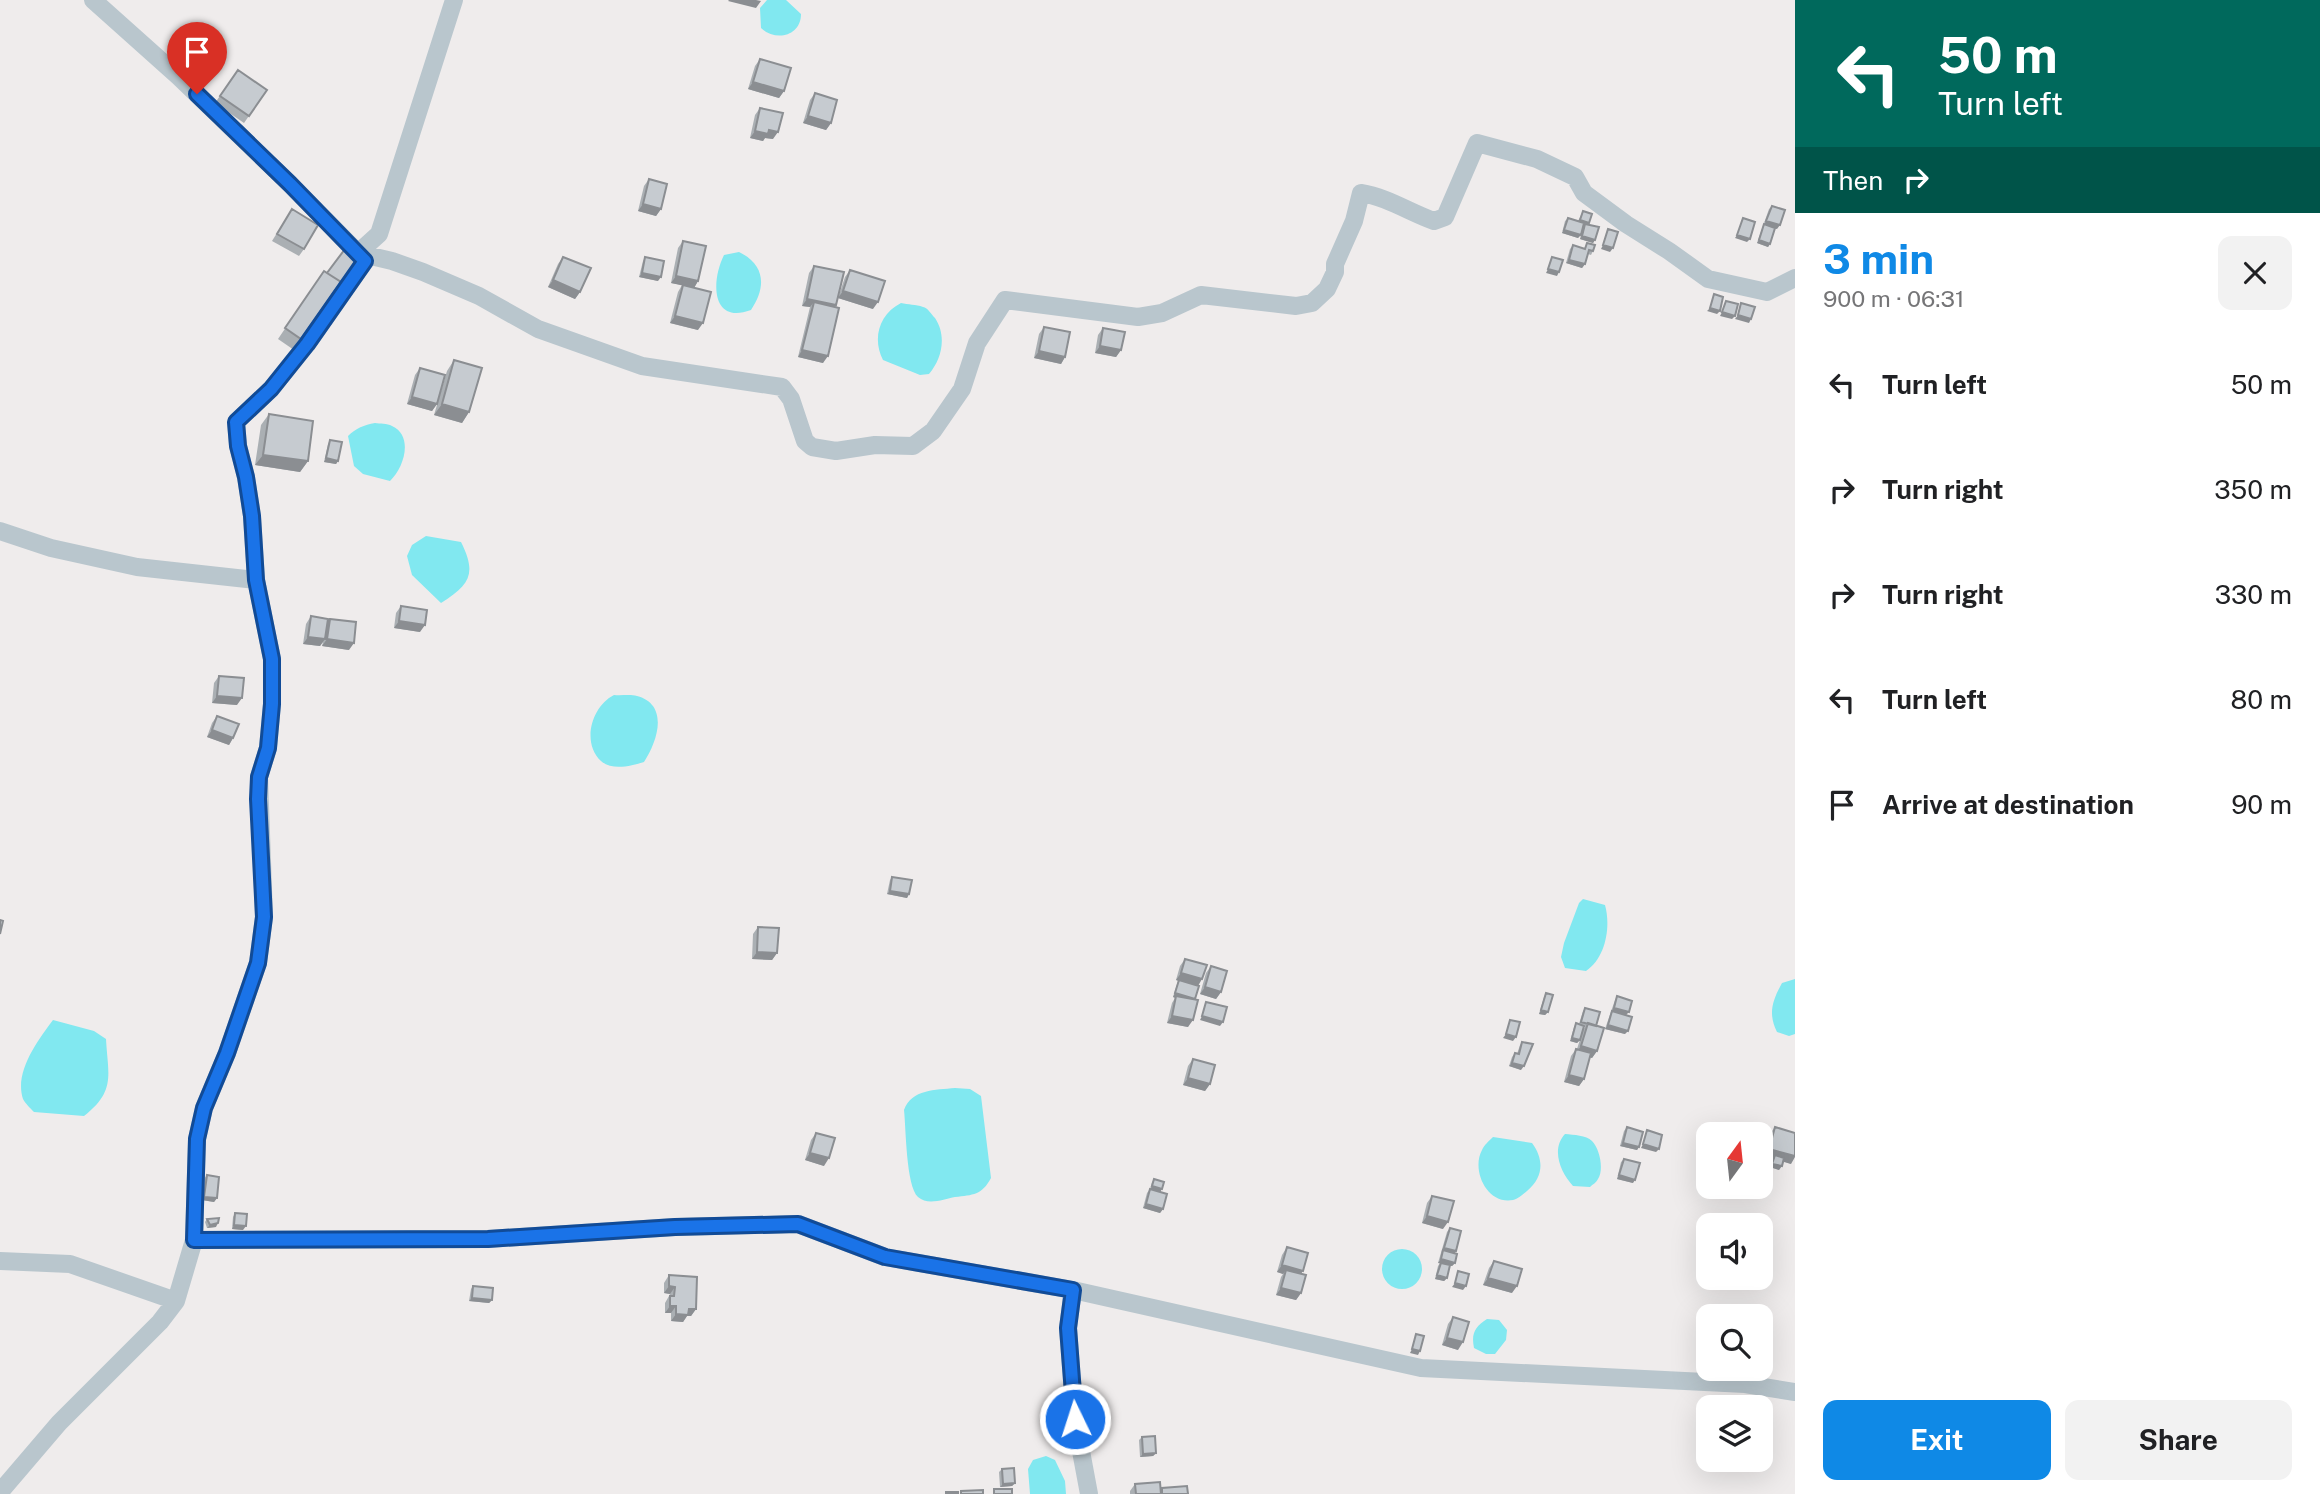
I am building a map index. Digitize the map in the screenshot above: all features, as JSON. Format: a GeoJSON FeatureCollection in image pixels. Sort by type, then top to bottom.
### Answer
{"type":"FeatureCollection","features":[{"type":"Feature","properties":{"kind":"street"},"geometry":{"type":"LineString","coordinates":[[0,1492],[59,1423],[160,1322],[176,1301],[194,1240],[197,1139],[204,1108],[227,1053],[258,963],[264,917],[258,788],[268,748],[272,659],[256,580],[252,516],[236,422],[271,389],[307,344],[365,261],[178,76],[93,0]]}},
{"type":"Feature","properties":{"kind":"street"},"geometry":{"type":"LineString","coordinates":[[358,253],[379,234],[454,0]]}},
{"type":"Feature","properties":{"kind":"street"},"geometry":{"type":"LineString","coordinates":[[358,253],[423,272],[479,296],[538,329],[642,366],[782,387],[791,398],[805,441],[812,447],[835,450],[875,445],[913,446],[933,431],[962,389],[977,343],[1005,300],[1138,317],[1162,313],[1201,295],[1296,306],[1312,303],[1327,289],[1335,272],[1335,264],[1354,222],[1361,193],[1378,196],[1434,221],[1445,217],[1478,143],[1537,159],[1575,177],[1584,193],[1626,225],[1669,250],[1708,279],[1767,292],[1795,278]]}},
{"type":"Feature","properties":{"kind":"street"},"geometry":{"type":"LineString","coordinates":[[0,531],[51,548],[137,567],[256,580]]}},
{"type":"Feature","properties":{"kind":"street"},"geometry":{"type":"LineString","coordinates":[[194,1240],[488,1239],[675,1227],[798,1224],[885,1257],[1073,1290],[1421,1368],[1745,1384],[1795,1392]]}},
{"type":"Feature","properties":{"kind":"street"},"geometry":{"type":"LineString","coordinates":[[0,1261],[70,1264],[176,1301]]}},
{"type":"Feature","properties":{"kind":"street"},"geometry":{"type":"LineString","coordinates":[[1073,1290],[1068,1328],[1075,1419],[1089,1494]]}},
{"type":"Feature","properties":{"kind":"water"},"geometry":{"type":"Polygon","coordinates":[[[767,0],[786,0],[801,14],[797,27],[792,32],[780,36],[761,28],[760,8],[767,0]]]}},
{"type":"Feature","properties":{"kind":"water"},"geometry":{"type":"Polygon","coordinates":[[[739,252],[748,257],[759,270],[761,285],[751,310],[738,313],[721,306],[716,288],[724,255],[739,252]]]}},
{"type":"Feature","properties":{"kind":"water"},"geometry":{"type":"Polygon","coordinates":[[[901,303],[925,308],[939,325],[942,340],[940,354],[929,374],[920,375],[883,360],[878,344],[880,328],[887,314],[901,303]]]}},
{"type":"Feature","properties":{"kind":"water"},"geometry":{"type":"Polygon","coordinates":[[[375,423],[392,426],[399,431],[405,444],[403,461],[390,481],[363,474],[354,466],[348,436],[360,427],[375,423]]]}},
{"type":"Feature","properties":{"kind":"water"},"geometry":{"type":"Polygon","coordinates":[[[426,536],[461,542],[469,562],[468,578],[464,584],[441,603],[412,575],[407,556],[412,545],[426,536]]]}},
{"type":"Feature","properties":{"kind":"water"},"geometry":{"type":"Polygon","coordinates":[[[614,695],[637,696],[654,707],[658,725],[653,745],[644,762],[616,767],[605,764],[595,753],[591,744],[592,725],[600,707],[614,695]]]}},
{"type":"Feature","properties":{"kind":"water"},"geometry":{"type":"Polygon","coordinates":[[[1583,899],[1605,905],[1607,913],[1607,932],[1602,950],[1586,971],[1565,968],[1561,957],[1579,903],[1583,899]]]}},
{"type":"Feature","properties":{"kind":"water"},"geometry":{"type":"Polygon","coordinates":[[[1795,979],[1795,1034],[1789,1036],[1777,1032],[1772,1007],[1782,983],[1795,979]]]}},
{"type":"Feature","properties":{"kind":"water"},"geometry":{"type":"Polygon","coordinates":[[[53,1020],[94,1031],[106,1039],[106,1090],[84,1116],[34,1112],[23,1099],[21,1089],[25,1067],[53,1020]]]}},
{"type":"Feature","properties":{"kind":"water"},"geometry":{"type":"Polygon","coordinates":[[[955,1088],[970,1089],[981,1096],[991,1178],[984,1188],[972,1195],[936,1201],[922,1200],[914,1191],[911,1181],[904,1110],[918,1094],[955,1088]]]}},
{"type":"Feature","properties":{"kind":"water"},"geometry":{"type":"Polygon","coordinates":[[[1565,1134],[1587,1138],[1597,1149],[1601,1170],[1590,1187],[1573,1186],[1564,1174],[1558,1153],[1565,1134]]]}},
{"type":"Feature","properties":{"kind":"water"},"geometry":{"type":"Polygon","coordinates":[[[1493,1137],[1532,1143],[1539,1155],[1537,1180],[1515,1199],[1504,1200],[1496,1197],[1489,1192],[1480,1176],[1479,1158],[1484,1146],[1493,1137]]]}},
{"type":"Feature","properties":{"kind":"water"},"geometry":{"type":"Polygon","coordinates":[[[1402,1249],[1410,1250],[1416,1255],[1421,1261],[1421,1277],[1416,1283],[1410,1288],[1402,1289],[1394,1288],[1388,1283],[1383,1277],[1382,1269],[1383,1261],[1388,1255],[1394,1250],[1402,1249]]]}},
{"type":"Feature","properties":{"kind":"water"},"geometry":{"type":"Polygon","coordinates":[[[1487,1319],[1499,1320],[1507,1330],[1506,1340],[1495,1354],[1486,1354],[1474,1348],[1475,1331],[1487,1319]]]}},
{"type":"Feature","properties":{"kind":"water"},"geometry":{"type":"Polygon","coordinates":[[[1046,1456],[1055,1460],[1065,1481],[1066,1494],[1030,1494],[1028,1469],[1033,1460],[1046,1456]]]}},
{"type":"Feature","properties":{"kind":"building"},"geometry":{"type":"Polygon","coordinates":[[[760,59],[791,68],[784,91],[753,82],[760,59]]]}},
{"type":"Feature","properties":{"kind":"building"},"geometry":{"type":"Polygon","coordinates":[[[238,70],[267,90],[249,116],[220,96],[238,70]]]}},
{"type":"Feature","properties":{"kind":"building"},"geometry":{"type":"Polygon","coordinates":[[[815,93],[837,100],[831,123],[808,116],[815,93]]]}},
{"type":"Feature","properties":{"kind":"building"},"geometry":{"type":"Polygon","coordinates":[[[760,108],[783,113],[778,132],[769,130],[768,134],[755,131],[760,108]]]}},
{"type":"Feature","properties":{"kind":"building"},"geometry":{"type":"Polygon","coordinates":[[[649,179],[667,184],[661,209],[643,204],[649,179]]]}},
{"type":"Feature","properties":{"kind":"building"},"geometry":{"type":"Polygon","coordinates":[[[1772,206],[1785,210],[1780,225],[1766,221],[1772,206]]]}},
{"type":"Feature","properties":{"kind":"building"},"geometry":{"type":"Polygon","coordinates":[[[292,209],[318,225],[304,249],[277,234],[292,209]]]}},
{"type":"Feature","properties":{"kind":"building"},"geometry":{"type":"Polygon","coordinates":[[[1583,211],[1592,214],[1589,223],[1580,220],[1583,211]]]}},
{"type":"Feature","properties":{"kind":"building"},"geometry":{"type":"Polygon","coordinates":[[[1568,218],[1584,223],[1581,235],[1564,230],[1568,218]]]}},
{"type":"Feature","properties":{"kind":"building"},"geometry":{"type":"Polygon","coordinates":[[[1743,218],[1755,222],[1750,239],[1737,235],[1743,218]]]}},
{"type":"Feature","properties":{"kind":"building"},"geometry":{"type":"Polygon","coordinates":[[[1585,224],[1599,227],[1595,240],[1582,236],[1585,224]]]}},
{"type":"Feature","properties":{"kind":"building"},"geometry":{"type":"Polygon","coordinates":[[[1764,224],[1775,228],[1770,244],[1759,240],[1764,224]]]}},
{"type":"Feature","properties":{"kind":"building"},"geometry":{"type":"Polygon","coordinates":[[[1608,229],[1618,232],[1613,248],[1603,245],[1608,229]]]}},
{"type":"Feature","properties":{"kind":"building"},"geometry":{"type":"Polygon","coordinates":[[[683,241],[706,246],[698,281],[676,276],[683,241]]]}},
{"type":"Feature","properties":{"kind":"building"},"geometry":{"type":"Polygon","coordinates":[[[1587,243],[1595,245],[1593,251],[1589,250],[1585,264],[1569,260],[1573,245],[1585,249],[1587,243]]]}},
{"type":"Feature","properties":{"kind":"building"},"geometry":{"type":"Polygon","coordinates":[[[348,245],[363,255],[342,285],[327,273],[348,245]]]}},
{"type":"Feature","properties":{"kind":"building"},"geometry":{"type":"Polygon","coordinates":[[[563,257],[591,268],[580,292],[553,280],[563,257]]]}},
{"type":"Feature","properties":{"kind":"building"},"geometry":{"type":"Polygon","coordinates":[[[645,257],[664,261],[661,277],[642,273],[645,257]]]}},
{"type":"Feature","properties":{"kind":"building"},"geometry":{"type":"Polygon","coordinates":[[[1552,257],[1563,260],[1559,272],[1548,269],[1552,257]]]}},
{"type":"Feature","properties":{"kind":"building"},"geometry":{"type":"Polygon","coordinates":[[[814,266],[844,272],[836,305],[807,299],[814,266]]]}},
{"type":"Feature","properties":{"kind":"building"},"geometry":{"type":"Polygon","coordinates":[[[850,270],[885,281],[878,302],[843,291],[850,270]]]}},
{"type":"Feature","properties":{"kind":"building"},"geometry":{"type":"Polygon","coordinates":[[[324,271],[341,282],[301,339],[285,328],[324,271]]]}},
{"type":"Feature","properties":{"kind":"building"},"geometry":{"type":"Polygon","coordinates":[[[683,285],[711,292],[703,323],[675,316],[683,285]]]}},
{"type":"Feature","properties":{"kind":"building"},"geometry":{"type":"Polygon","coordinates":[[[1714,294],[1723,297],[1720,311],[1710,308],[1714,294]]]}},
{"type":"Feature","properties":{"kind":"building"},"geometry":{"type":"Polygon","coordinates":[[[1726,301],[1738,304],[1735,316],[1722,312],[1726,301]]]}},
{"type":"Feature","properties":{"kind":"building"},"geometry":{"type":"Polygon","coordinates":[[[814,302],[839,308],[828,356],[802,350],[814,302]]]}},
{"type":"Feature","properties":{"kind":"building"},"geometry":{"type":"Polygon","coordinates":[[[1741,303],[1755,307],[1751,319],[1738,315],[1741,303]]]}},
{"type":"Feature","properties":{"kind":"building"},"geometry":{"type":"Polygon","coordinates":[[[1044,327],[1070,332],[1065,357],[1039,351],[1044,327]]]}},
{"type":"Feature","properties":{"kind":"building"},"geometry":{"type":"Polygon","coordinates":[[[1103,328],[1125,332],[1121,350],[1100,346],[1103,328]]]}},
{"type":"Feature","properties":{"kind":"building"},"geometry":{"type":"Polygon","coordinates":[[[454,360],[482,368],[469,412],[442,404],[454,360]]]}},
{"type":"Feature","properties":{"kind":"building"},"geometry":{"type":"Polygon","coordinates":[[[420,368],[445,375],[437,404],[412,397],[420,368]]]}},
{"type":"Feature","properties":{"kind":"building"},"geometry":{"type":"Polygon","coordinates":[[[269,414],[313,421],[308,461],[263,455],[269,414]]]}},
{"type":"Feature","properties":{"kind":"building"},"geometry":{"type":"Polygon","coordinates":[[[330,440],[342,442],[338,461],[326,458],[330,440]]]}},
{"type":"Feature","properties":{"kind":"building"},"geometry":{"type":"Polygon","coordinates":[[[401,606],[427,610],[425,625],[399,621],[401,606]]]}},
{"type":"Feature","properties":{"kind":"building"},"geometry":{"type":"Polygon","coordinates":[[[311,616],[328,619],[325,639],[308,637],[311,616]]]}},
{"type":"Feature","properties":{"kind":"building"},"geometry":{"type":"Polygon","coordinates":[[[330,619],[356,622],[354,643],[327,639],[330,619]]]}},
{"type":"Feature","properties":{"kind":"building"},"geometry":{"type":"Polygon","coordinates":[[[219,676],[244,678],[242,698],[217,696],[219,676]]]}},
{"type":"Feature","properties":{"kind":"building"},"geometry":{"type":"Polygon","coordinates":[[[217,716],[239,724],[233,738],[212,730],[217,716]]]}},
{"type":"Feature","properties":{"kind":"building"},"geometry":{"type":"Polygon","coordinates":[[[892,877],[912,880],[909,894],[890,891],[892,877]]]}},
{"type":"Feature","properties":{"kind":"building"},"geometry":{"type":"Polygon","coordinates":[[[758,927],[779,928],[777,953],[757,952],[758,927]]]}},
{"type":"Feature","properties":{"kind":"building"},"geometry":{"type":"Polygon","coordinates":[[[1185,959],[1207,965],[1202,979],[1181,973],[1185,959]]]}},
{"type":"Feature","properties":{"kind":"building"},"geometry":{"type":"Polygon","coordinates":[[[1211,966],[1227,971],[1221,992],[1205,987],[1211,966]]]}},
{"type":"Feature","properties":{"kind":"building"},"geometry":{"type":"Polygon","coordinates":[[[1179,980],[1199,986],[1195,999],[1175,993],[1179,980]]]}},
{"type":"Feature","properties":{"kind":"building"},"geometry":{"type":"Polygon","coordinates":[[[1546,993],[1553,995],[1548,1012],[1541,1010],[1546,993]]]}},
{"type":"Feature","properties":{"kind":"building"},"geometry":{"type":"Polygon","coordinates":[[[1176,996],[1198,1000],[1193,1020],[1172,1016],[1176,996]]]}},
{"type":"Feature","properties":{"kind":"building"},"geometry":{"type":"Polygon","coordinates":[[[1617,996],[1632,1001],[1629,1012],[1614,1008],[1617,996]]]}},
{"type":"Feature","properties":{"kind":"building"},"geometry":{"type":"Polygon","coordinates":[[[1206,1002],[1227,1007],[1223,1022],[1202,1016],[1206,1002]]]}},
{"type":"Feature","properties":{"kind":"building"},"geometry":{"type":"Polygon","coordinates":[[[1585,1008],[1600,1012],[1596,1026],[1581,1022],[1585,1008]]]}},
{"type":"Feature","properties":{"kind":"building"},"geometry":{"type":"Polygon","coordinates":[[[1612,1011],[1632,1017],[1628,1031],[1608,1025],[1612,1011]]]}},
{"type":"Feature","properties":{"kind":"building"},"geometry":{"type":"Polygon","coordinates":[[[1510,1020],[1520,1022],[1516,1037],[1506,1034],[1510,1020]]]}},
{"type":"Feature","properties":{"kind":"building"},"geometry":{"type":"Polygon","coordinates":[[[1576,1023],[1584,1026],[1580,1040],[1572,1038],[1576,1023]]]}},
{"type":"Feature","properties":{"kind":"building"},"geometry":{"type":"Polygon","coordinates":[[[1588,1023],[1604,1028],[1597,1051],[1581,1046],[1588,1023]]]}},
{"type":"Feature","properties":{"kind":"building"},"geometry":{"type":"Polygon","coordinates":[[[1522,1042],[1533,1044],[1524,1066],[1512,1063],[1515,1053],[1519,1054],[1522,1042]]]}},
{"type":"Feature","properties":{"kind":"building"},"geometry":{"type":"Polygon","coordinates":[[[1576,1049],[1591,1053],[1584,1079],[1569,1075],[1576,1049]]]}},
{"type":"Feature","properties":{"kind":"building"},"geometry":{"type":"Polygon","coordinates":[[[1193,1059],[1215,1065],[1210,1084],[1188,1078],[1193,1059]]]}},
{"type":"Feature","properties":{"kind":"building"},"geometry":{"type":"Polygon","coordinates":[[[1627,1127],[1643,1132],[1639,1147],[1623,1143],[1627,1127]]]}},
{"type":"Feature","properties":{"kind":"building"},"geometry":{"type":"Polygon","coordinates":[[[1775,1127],[1795,1133],[1795,1156],[1773,1150],[1775,1127]]]}},
{"type":"Feature","properties":{"kind":"building"},"geometry":{"type":"Polygon","coordinates":[[[1647,1130],[1662,1135],[1659,1149],[1643,1144],[1647,1130]]]}},
{"type":"Feature","properties":{"kind":"building"},"geometry":{"type":"Polygon","coordinates":[[[816,1133],[835,1138],[829,1158],[810,1153],[816,1133]]]}},
{"type":"Feature","properties":{"kind":"building"},"geometry":{"type":"Polygon","coordinates":[[[1775,1155],[1784,1158],[1782,1166],[1773,1164],[1775,1155]]]}},
{"type":"Feature","properties":{"kind":"building"},"geometry":{"type":"Polygon","coordinates":[[[1624,1159],[1640,1163],[1635,1180],[1619,1175],[1624,1159]]]}},
{"type":"Feature","properties":{"kind":"building"},"geometry":{"type":"Polygon","coordinates":[[[207,1175],[219,1177],[217,1198],[204,1197],[207,1175]]]}},
{"type":"Feature","properties":{"kind":"building"},"geometry":{"type":"Polygon","coordinates":[[[1154,1179],[1164,1182],[1162,1189],[1152,1186],[1154,1179]]]}},
{"type":"Feature","properties":{"kind":"building"},"geometry":{"type":"Polygon","coordinates":[[[1150,1189],[1167,1194],[1163,1209],[1146,1204],[1150,1189]]]}},
{"type":"Feature","properties":{"kind":"building"},"geometry":{"type":"Polygon","coordinates":[[[1432,1196],[1454,1201],[1448,1222],[1427,1216],[1432,1196]]]}},
{"type":"Feature","properties":{"kind":"building"},"geometry":{"type":"Polygon","coordinates":[[[235,1213],[247,1214],[246,1226],[234,1225],[235,1213]]]}},
{"type":"Feature","properties":{"kind":"building"},"geometry":{"type":"Polygon","coordinates":[[[219,1218],[218,1223],[210,1225],[207,1219],[219,1218]]]}},
{"type":"Feature","properties":{"kind":"building"},"geometry":{"type":"Polygon","coordinates":[[[1450,1228],[1461,1231],[1456,1251],[1444,1248],[1450,1228]]]}},
{"type":"Feature","properties":{"kind":"building"},"geometry":{"type":"Polygon","coordinates":[[[1287,1247],[1308,1253],[1303,1271],[1282,1265],[1287,1247]]]}},
{"type":"Feature","properties":{"kind":"building"},"geometry":{"type":"Polygon","coordinates":[[[1443,1250],[1457,1254],[1455,1263],[1441,1259],[1443,1250]]]}},
{"type":"Feature","properties":{"kind":"building"},"geometry":{"type":"Polygon","coordinates":[[[1494,1261],[1522,1269],[1517,1286],[1488,1278],[1494,1261]]]}},
{"type":"Feature","properties":{"kind":"building"},"geometry":{"type":"Polygon","coordinates":[[[1441,1263],[1450,1265],[1447,1278],[1437,1275],[1441,1263]]]}},
{"type":"Feature","properties":{"kind":"building"},"geometry":{"type":"Polygon","coordinates":[[[1286,1270],[1306,1275],[1301,1293],[1281,1288],[1286,1270]]]}},
{"type":"Feature","properties":{"kind":"building"},"geometry":{"type":"Polygon","coordinates":[[[1458,1271],[1469,1274],[1466,1286],[1455,1283],[1458,1271]]]}},
{"type":"Feature","properties":{"kind":"building"},"geometry":{"type":"Polygon","coordinates":[[[669,1275],[697,1277],[696,1309],[689,1309],[688,1315],[676,1314],[676,1306],[670,1306],[670,1296],[674,1296],[675,1287],[669,1286],[669,1275]]]}},
{"type":"Feature","properties":{"kind":"building"},"geometry":{"type":"Polygon","coordinates":[[[473,1286],[493,1288],[492,1300],[472,1298],[473,1286]]]}},
{"type":"Feature","properties":{"kind":"building"},"geometry":{"type":"Polygon","coordinates":[[[1453,1317],[1469,1322],[1463,1342],[1447,1338],[1453,1317]]]}},
{"type":"Feature","properties":{"kind":"building"},"geometry":{"type":"Polygon","coordinates":[[[1416,1334],[1424,1336],[1420,1351],[1412,1349],[1416,1334]]]}},
{"type":"Feature","properties":{"kind":"building"},"geometry":{"type":"Polygon","coordinates":[[[1155,1436],[1156,1453],[1143,1454],[1142,1437],[1155,1436]]]}},
{"type":"Feature","properties":{"kind":"building"},"geometry":{"type":"Polygon","coordinates":[[[1014,1468],[1015,1483],[1003,1484],[1002,1469],[1014,1468]]]}},
{"type":"Feature","properties":{"kind":"building"},"geometry":{"type":"Polygon","coordinates":[[[1160,1482],[1161,1494],[1136,1494],[1135,1484],[1160,1482]]]}},
{"type":"Feature","properties":{"kind":"building"},"geometry":{"type":"Polygon","coordinates":[[[1187,1486],[1188,1494],[1162,1494],[1162,1488],[1187,1486]]]}},
{"type":"Feature","properties":{"kind":"building"},"geometry":{"type":"Polygon","coordinates":[[[994,1489],[1012,1489],[1012,1494],[994,1494],[994,1489]]]}},
{"type":"Feature","properties":{"kind":"building"},"geometry":{"type":"Polygon","coordinates":[[[983,1490],[983,1494],[961,1494],[961,1491],[983,1490]]]}},
{"type":"Feature","properties":{"kind":"route"},"geometry":{"type":"LineString","coordinates":[[197,94],[365,261],[307,344],[271,389],[236,422],[252,516],[256,580],[272,659],[268,748],[259,777],[258,799],[264,917],[258,963],[227,1053],[204,1108],[197,1139],[194,1240],[488,1239],[675,1227],[798,1224],[885,1257],[1073,1290],[1068,1328],[1075,1419]]}}]}
